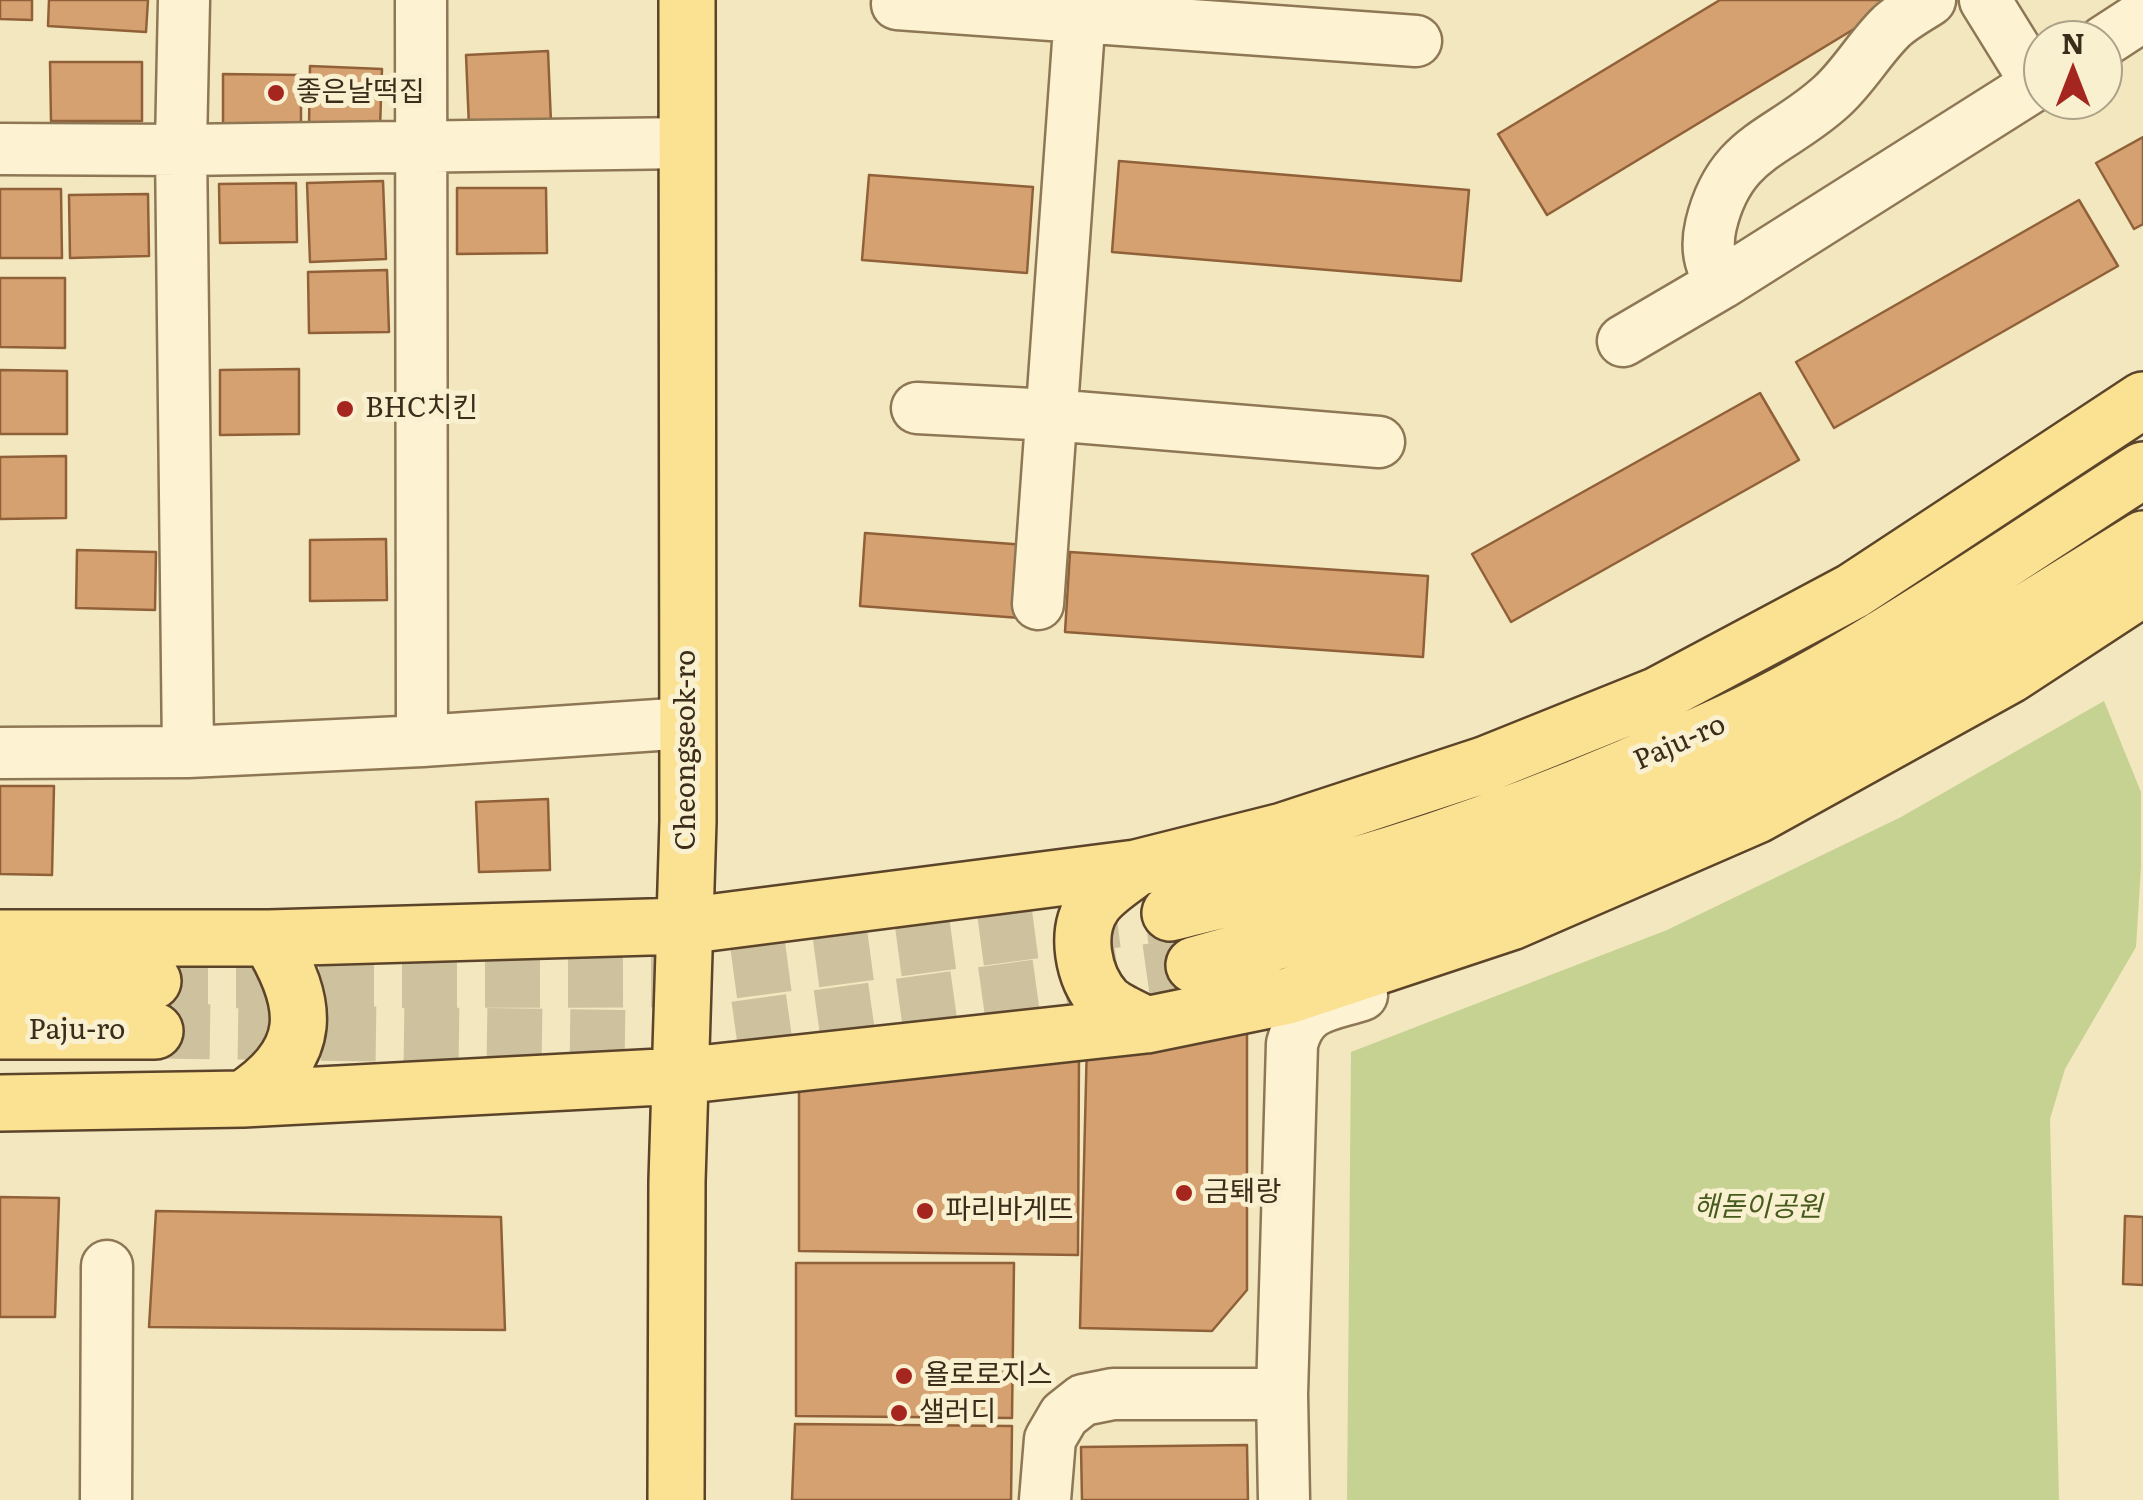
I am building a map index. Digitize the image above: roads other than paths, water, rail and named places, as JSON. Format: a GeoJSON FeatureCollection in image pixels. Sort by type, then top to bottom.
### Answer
{"type":"FeatureCollection","features":[{"type":"Feature","properties":{"kind":"main road","name":"Cheongseok-ro"},"geometry":{"type":"LineString","coordinates":[[676,1500],[687,723],[687,0]]}},
{"type":"Feature","properties":{"kind":"main road"},"geometry":{"type":"LineString","coordinates":[[0,938],[270,938],[684,926],[1136,868],[1283,831],[1484,765],[1658,695],[1853,591],[2143,400]]}},
{"type":"Feature","properties":{"kind":"main road","name":"Paju-ro"},"geometry":{"type":"LineString","coordinates":[[1170,913],[1347,868],[1472,827],[1730,721],[1855,654],[2143,470]]}},
{"type":"Feature","properties":{"kind":"main road","name":"Paju-ro"},"geometry":{"type":"LineString","coordinates":[[1194,965],[1362,918],[1524,865],[1751,769],[1882,702],[2143,539]]}},
{"type":"Feature","properties":{"kind":"main road"},"geometry":{"type":"LineString","coordinates":[[0,1103],[243,1099],[680,1076],[1146,1025],[1288,996],[1511,922],[1757,816],[2010,675],[2143,588]]}},
{"type":"Feature","properties":{"kind":"main road"},"geometry":{"type":"LineString","coordinates":[[1136,868],[1094,904],[1083,952],[1086,968],[1106,1002],[1146,1025]]}},
{"type":"Feature","properties":{"kind":"main road"},"geometry":{"type":"LineString","coordinates":[[243,1099],[271,1081],[293,1050],[300,1015],[290,973],[270,938]]}},
{"type":"Feature","properties":{"kind":"main road","name":"Paju-ro"},"geometry":{"type":"LineString","coordinates":[[0,983],[154,1006],[0,1031]]}},
{"type":"Feature","properties":{"kind":"street"},"geometry":{"type":"LineString","coordinates":[[184,0],[188,752]]}},
{"type":"Feature","properties":{"kind":"street"},"geometry":{"type":"LineString","coordinates":[[421,0],[422,741]]}},
{"type":"Feature","properties":{"kind":"street"},"geometry":{"type":"LineString","coordinates":[[1722,283],[1713,270],[1708,240],[1716,204],[1731,176],[1752,152],[1831,97],[1893,26],[1930,0]]}},
{"type":"Feature","properties":{"kind":"street"},"geometry":{"type":"LineString","coordinates":[[1985,0],[2023,57]]}},
{"type":"Feature","properties":{"kind":"street"},"geometry":{"type":"LineString","coordinates":[[898,4],[1080,8],[1416,42]]}},
{"type":"Feature","properties":{"kind":"street"},"geometry":{"type":"LineString","coordinates":[[1038,604],[1080,8]]}},
{"type":"Feature","properties":{"kind":"street"},"geometry":{"type":"LineString","coordinates":[[1623,342],[2023,93]]}},
{"type":"Feature","properties":{"kind":"street"},"geometry":{"type":"LineString","coordinates":[[0,149],[687,143]]}},
{"type":"Feature","properties":{"kind":"street"},"geometry":{"type":"LineString","coordinates":[[917,408],[1379,442]]}},
{"type":"Feature","properties":{"kind":"street"},"geometry":{"type":"LineString","coordinates":[[1284,1500],[1282,1394],[1292,1044],[1297,1024],[1308,1012],[1530,942],[1706,860],[2039,687],[2085,626]]}},
{"type":"Feature","properties":{"kind":"street"},"geometry":{"type":"LineString","coordinates":[[0,753],[188,752],[687,723]]}},
{"type":"Feature","properties":{"kind":"street"},"geometry":{"type":"LineString","coordinates":[[106,1500],[107,1266]]}},
{"type":"Feature","properties":{"kind":"street"},"geometry":{"type":"LineString","coordinates":[[1045,1500],[1050,1438],[1064,1415],[1083,1400],[1113,1394],[1282,1394]]}},
{"type":"Feature","properties":{"kind":"tunnel"},"geometry":{"type":"LineString","coordinates":[[153,981],[665,980],[1170,913]]}},
{"type":"Feature","properties":{"kind":"tunnel"},"geometry":{"type":"LineString","coordinates":[[155,1031],[671,1038],[1194,965]]}},
{"type":"Feature","properties":{"kind":"place","name":"좋은날떡집"},"geometry":{"type":"Point","coordinates":[276,93]}},
{"type":"Feature","properties":{"kind":"place","name":"BHC치킨"},"geometry":{"type":"Point","coordinates":[345,409]}},
{"type":"Feature","properties":{"kind":"place","name":"금퇘랑"},"geometry":{"type":"Point","coordinates":[1184,1193]}},
{"type":"Feature","properties":{"kind":"place","name":"파리바게뜨"},"geometry":{"type":"Point","coordinates":[925,1211]}},
{"type":"Feature","properties":{"kind":"place","name":"욜로로지스"},"geometry":{"type":"Point","coordinates":[904,1376]}},
{"type":"Feature","properties":{"kind":"place","name":"샐러디"},"geometry":{"type":"Point","coordinates":[899,1413]}},
{"type":"Feature","properties":{"kind":"park label","name":"해돋이공원"},"geometry":{"type":"Point","coordinates":[1758,1208]}}]}
